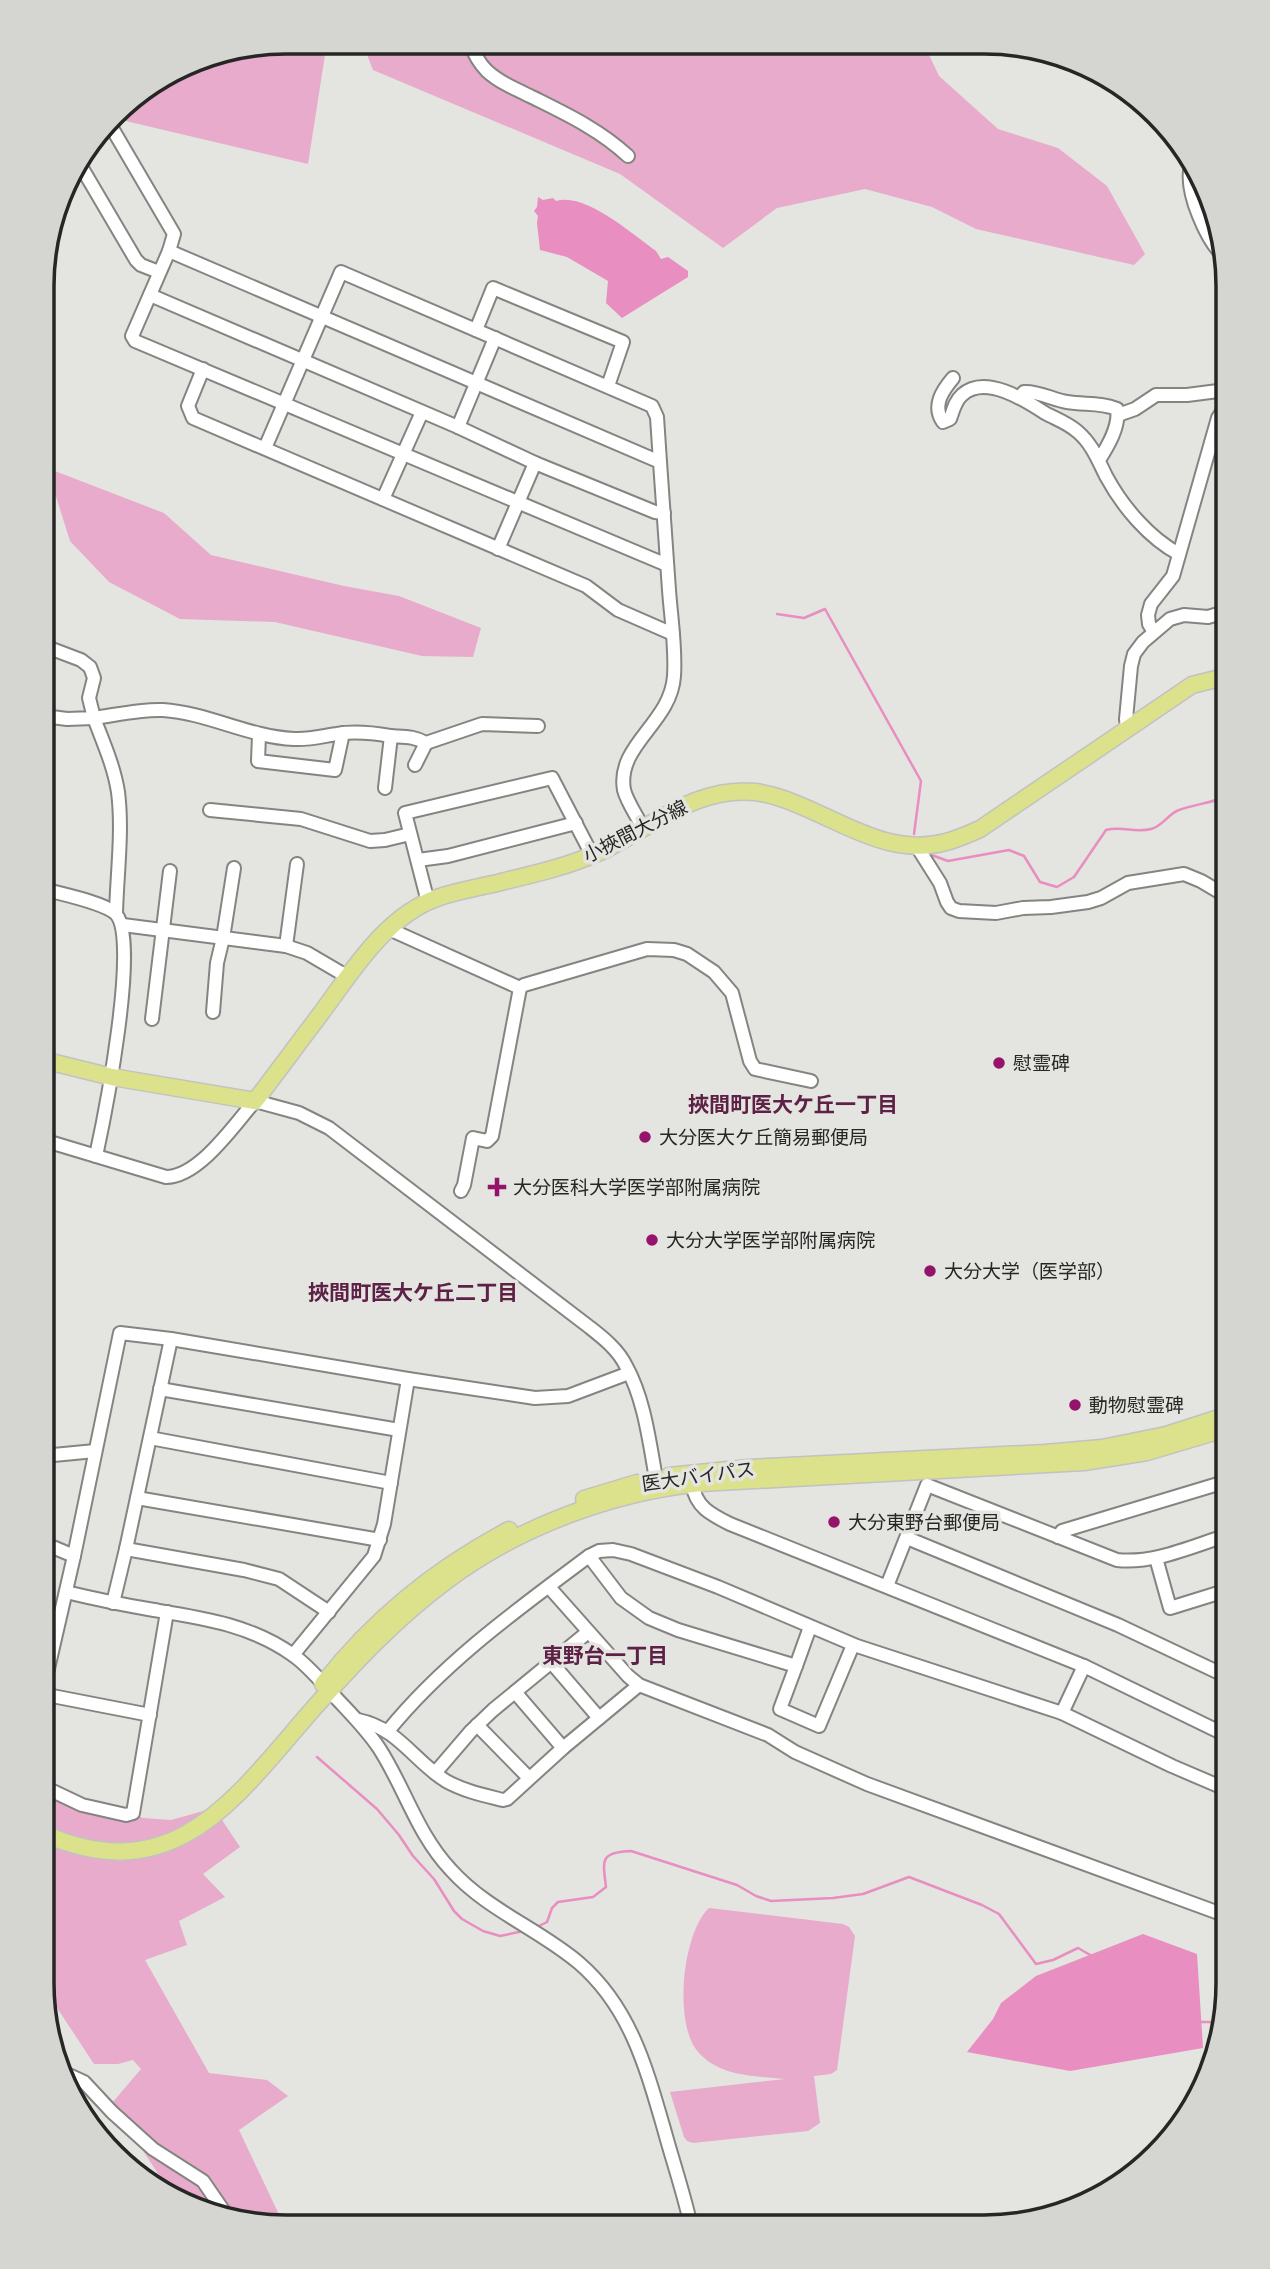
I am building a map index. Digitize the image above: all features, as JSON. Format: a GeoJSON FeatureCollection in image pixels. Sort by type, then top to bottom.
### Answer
{"type":"FeatureCollection","features":[{"type":"Feature","properties":{"kind":"main road","name":"小挾間大分線"},"geometry":{"type":"LineString","coordinates":[[255,1101],[348,977],[389,929],[428,902],[452,893],[554,869],[592,855],[695,800],[722,793],[742,791],[776,796],[871,838],[892,844],[944,843],[980,830],[1192,685],[1216,679]]}},
{"type":"Feature","properties":{"kind":"main road"},"geometry":{"type":"LineString","coordinates":[[54,1063],[113,1077],[255,1101]]}},
{"type":"Feature","properties":{"kind":"main road","name":"医大バイパス"},"geometry":{"type":"LineString","coordinates":[[54,1838],[104,1851],[137,1851],[162,1845],[213,1817],[230,1803],[269,1760],[297,1717],[326,1687],[360,1640],[401,1602],[470,1552],[509,1530],[554,1510],[607,1492],[735,1469],[1091,1449],[1155,1438],[1215,1419]]}},
{"type":"Feature","properties":{"kind":"main road","name":"医大バイパス"},"geometry":{"type":"LineString","coordinates":[[657,1484],[1084,1462],[1147,1452],[1215,1432]]}},
{"type":"Feature","properties":{"kind":"street"},"geometry":{"type":"LineString","coordinates":[[474,55],[488,72],[502,82],[587,125],[628,156]]}},
{"type":"Feature","properties":{"kind":"street"},"geometry":{"type":"LineString","coordinates":[[114,131],[174,234],[132,336],[135,341],[519,502],[659,564],[667,565]]}},
{"type":"Feature","properties":{"kind":"street"},"geometry":{"type":"LineString","coordinates":[[84,172],[136,260],[141,265],[159,272]]}},
{"type":"Feature","properties":{"kind":"street"},"geometry":{"type":"LineString","coordinates":[[1191,182],[1192,195],[1210,237]]}},
{"type":"Feature","properties":{"kind":"street"},"geometry":{"type":"LineString","coordinates":[[169,251],[660,462]]}},
{"type":"Feature","properties":{"kind":"street"},"geometry":{"type":"LineString","coordinates":[[265,448],[341,272],[652,406],[657,417],[674,677],[669,698],[659,718],[629,754],[623,774],[624,792],[643,828]]}},
{"type":"Feature","properties":{"kind":"street"},"geometry":{"type":"LineString","coordinates":[[476,330],[493,288],[623,342],[608,386]]}},
{"type":"Feature","properties":{"kind":"street"},"geometry":{"type":"LineString","coordinates":[[150,295],[536,463],[655,512],[664,513]]}},
{"type":"Feature","properties":{"kind":"street"},"geometry":{"type":"LineString","coordinates":[[458,427],[495,338]]}},
{"type":"Feature","properties":{"kind":"street"},"geometry":{"type":"LineString","coordinates":[[203,369],[188,406],[193,418],[586,586],[618,610],[673,634]]}},
{"type":"Feature","properties":{"kind":"street"},"geometry":{"type":"LineString","coordinates":[[953,378],[943,390],[938,405],[939,416],[943,422],[950,419],[954,405],[961,395],[971,390],[1001,390],[1020,397],[1079,432],[1099,460],[1126,509],[1151,533],[1179,554]]}},
{"type":"Feature","properties":{"kind":"street"},"geometry":{"type":"LineString","coordinates":[[1020,397],[1024,391],[1033,391],[1066,402],[1099,403],[1116,409],[1118,415],[1112,435],[1099,460]]}},
{"type":"Feature","properties":{"kind":"street"},"geometry":{"type":"LineString","coordinates":[[1118,415],[1156,395],[1188,396],[1216,391]]}},
{"type":"Feature","properties":{"kind":"street"},"geometry":{"type":"LineString","coordinates":[[383,499],[422,412]]}},
{"type":"Feature","properties":{"kind":"street"},"geometry":{"type":"LineString","coordinates":[[1154,632],[1148,615],[1151,604],[1173,576],[1216,425]]}},
{"type":"Feature","properties":{"kind":"street"},"geometry":{"type":"LineString","coordinates":[[1211,443],[1216,445]]}},
{"type":"Feature","properties":{"kind":"street"},"geometry":{"type":"LineString","coordinates":[[498,549],[536,463]]}},
{"type":"Feature","properties":{"kind":"street"},"geometry":{"type":"LineString","coordinates":[[1127,727],[1128,685],[1134,654],[1170,619],[1184,615],[1208,617],[1216,615]]}},
{"type":"Feature","properties":{"kind":"street"},"geometry":{"type":"LineString","coordinates":[[54,650],[81,660],[90,667],[94,678],[89,698],[118,790],[119,919],[125,952],[113,1077],[96,1156]]}},
{"type":"Feature","properties":{"kind":"street"},"geometry":{"type":"LineString","coordinates":[[54,716],[94,718],[165,710],[230,725],[259,735],[296,739],[375,732],[391,736],[407,735],[426,743],[482,724],[538,726]]}},
{"type":"Feature","properties":{"kind":"street"},"geometry":{"type":"LineString","coordinates":[[259,735],[258,761],[335,770],[343,733]]}},
{"type":"Feature","properties":{"kind":"street"},"geometry":{"type":"LineString","coordinates":[[385,788],[391,736]]}},
{"type":"Feature","properties":{"kind":"street"},"geometry":{"type":"LineString","coordinates":[[415,765],[426,743]]}},
{"type":"Feature","properties":{"kind":"street"},"geometry":{"type":"LineString","coordinates":[[428,902],[405,813],[552,778],[592,855]]}},
{"type":"Feature","properties":{"kind":"street"},"geometry":{"type":"LineString","coordinates":[[210,810],[301,819],[370,841],[410,834]]}},
{"type":"Feature","properties":{"kind":"street"},"geometry":{"type":"LineString","coordinates":[[418,860],[448,856],[576,823]]}},
{"type":"Feature","properties":{"kind":"street"},"geometry":{"type":"LineString","coordinates":[[916,845],[940,883],[947,902],[951,908],[959,911],[996,913],[1088,902],[1128,883],[1184,874],[1216,890]]}},
{"type":"Feature","properties":{"kind":"street"},"geometry":{"type":"LineString","coordinates":[[286,946],[297,864]]}},
{"type":"Feature","properties":{"kind":"street"},"geometry":{"type":"LineString","coordinates":[[213,1012],[217,963],[234,868]]}},
{"type":"Feature","properties":{"kind":"street"},"geometry":{"type":"LineString","coordinates":[[152,1019],[170,871]]}},
{"type":"Feature","properties":{"kind":"street"},"geometry":{"type":"LineString","coordinates":[[54,893],[106,907],[119,919],[164,929],[286,946],[307,953],[348,977]]}},
{"type":"Feature","properties":{"kind":"street"},"geometry":{"type":"LineString","coordinates":[[389,929],[520,988]]}},
{"type":"Feature","properties":{"kind":"street"},"geometry":{"type":"LineString","coordinates":[[461,1191],[473,1138],[487,1141],[492,1136],[520,988],[524,985],[647,949],[674,950],[687,954],[714,972],[732,993],[750,1061],[755,1069],[811,1081]]}},
{"type":"Feature","properties":{"kind":"street"},"geometry":{"type":"LineString","coordinates":[[54,1143],[166,1177],[175,1177],[190,1170],[209,1154],[255,1101],[309,1118],[352,1143],[602,1337],[621,1357],[629,1373],[642,1412],[657,1484]]}},
{"type":"Feature","properties":{"kind":"street"},"geometry":{"type":"LineString","coordinates":[[54,1644],[120,1333],[544,1398],[568,1396],[629,1373]]}},
{"type":"Feature","properties":{"kind":"street"},"geometry":{"type":"LineString","coordinates":[[113,1603],[171,1339]]}},
{"type":"Feature","properties":{"kind":"street"},"geometry":{"type":"LineString","coordinates":[[293,1655],[374,1556],[391,1483],[408,1379]]}},
{"type":"Feature","properties":{"kind":"street"},"geometry":{"type":"LineString","coordinates":[[160,1389],[399,1430]]}},
{"type":"Feature","properties":{"kind":"street"},"geometry":{"type":"LineString","coordinates":[[150,1438],[391,1483]]}},
{"type":"Feature","properties":{"kind":"street"},"geometry":{"type":"LineString","coordinates":[[54,1455],[95,1451]]}},
{"type":"Feature","properties":{"kind":"street"},"geometry":{"type":"LineString","coordinates":[[692,1484],[698,1503],[710,1514],[741,1529],[1084,1666],[1215,1730]]}},
{"type":"Feature","properties":{"kind":"street"},"geometry":{"type":"LineString","coordinates":[[887,1586],[927,1485],[1117,1560],[1156,1558],[1215,1539]]}},
{"type":"Feature","properties":{"kind":"street"},"geometry":{"type":"LineString","coordinates":[[1058,1537],[1062,1531],[1215,1485]]}},
{"type":"Feature","properties":{"kind":"street"},"geometry":{"type":"LineString","coordinates":[[137,1499],[380,1539]]}},
{"type":"Feature","properties":{"kind":"street"},"geometry":{"type":"LineString","coordinates":[[906,1538],[1118,1625],[1215,1671]]}},
{"type":"Feature","properties":{"kind":"street"},"geometry":{"type":"LineString","coordinates":[[54,1548],[74,1556]]}},
{"type":"Feature","properties":{"kind":"street"},"geometry":{"type":"LineString","coordinates":[[126,1549],[279,1579],[329,1612]]}},
{"type":"Feature","properties":{"kind":"street"},"geometry":{"type":"LineString","coordinates":[[388,1731],[429,1685],[472,1648],[589,1556],[599,1551],[613,1550],[631,1554],[718,1587],[853,1645],[1062,1713],[1215,1785]]}},
{"type":"Feature","properties":{"kind":"street"},"geometry":{"type":"LineString","coordinates":[[589,1556],[621,1598],[649,1618],[678,1630],[796,1666]]}},
{"type":"Feature","properties":{"kind":"street"},"geometry":{"type":"LineString","coordinates":[[1156,1558],[1170,1608],[1215,1594]]}},
{"type":"Feature","properties":{"kind":"street"},"geometry":{"type":"LineString","coordinates":[[549,1587],[639,1685],[768,1735],[795,1752],[867,1784],[1215,1912]]}},
{"type":"Feature","properties":{"kind":"street"},"geometry":{"type":"LineString","coordinates":[[66,1592],[223,1622],[255,1634],[293,1655],[326,1687],[358,1720],[381,1751],[425,1836],[449,1869],[486,1901],[578,1962],[616,2004],[645,2062],[688,2215]]}},
{"type":"Feature","properties":{"kind":"street"},"geometry":{"type":"LineString","coordinates":[[54,1792],[82,1805],[127,1815],[133,1813],[167,1612]]}},
{"type":"Feature","properties":{"kind":"street"},"geometry":{"type":"LineString","coordinates":[[810,1627],[780,1709],[819,1726],[853,1645]]}},
{"type":"Feature","properties":{"kind":"street"},"geometry":{"type":"LineString","coordinates":[[435,1773],[477,1725],[588,1632]]}},
{"type":"Feature","properties":{"kind":"street"},"geometry":{"type":"LineString","coordinates":[[551,1662],[599,1718]]}},
{"type":"Feature","properties":{"kind":"street"},"geometry":{"type":"LineString","coordinates":[[1062,1713],[1084,1666]]}},
{"type":"Feature","properties":{"kind":"street"},"geometry":{"type":"LineString","coordinates":[[358,1720],[373,1723],[388,1731],[435,1773],[460,1788],[503,1800],[639,1685]]}},
{"type":"Feature","properties":{"kind":"street"},"geometry":{"type":"LineString","coordinates":[[515,1692],[563,1748]]}},
{"type":"Feature","properties":{"kind":"street"},"geometry":{"type":"LineString","coordinates":[[54,1697],[150,1715]]}},
{"type":"Feature","properties":{"kind":"street"},"geometry":{"type":"LineString","coordinates":[[477,1725],[529,1778]]}},
{"type":"Feature","properties":{"kind":"street"},"geometry":{"type":"LineString","coordinates":[[75,2078],[84,2082],[153,2149],[203,2181],[219,2205]]}},
{"type":"Feature","properties":{"kind":"shaded area"},"geometry":{"type":"Polygon","coordinates":[[[929,54],[939,76],[998,129],[1058,148],[1107,186],[1145,254],[1134,265],[976,229],[932,207],[865,189],[777,208],[723,248],[620,174],[373,70],[367,55],[929,54]]]}},
{"type":"Feature","properties":{"kind":"shaded area"},"geometry":{"type":"Polygon","coordinates":[[[271,55],[325,55],[308,164],[124,121],[170,85],[212,67],[271,55]]]}},
{"type":"Feature","properties":{"kind":"shaded area"},"geometry":{"type":"Polygon","coordinates":[[[538,197],[543,200],[568,200],[595,209],[656,251],[661,259],[668,257],[688,271],[688,277],[622,318],[606,303],[608,281],[567,257],[540,250],[538,216],[534,211],[538,197]]]}},
{"type":"Feature","properties":{"kind":"shaded area"},"geometry":{"type":"Polygon","coordinates":[[[54,471],[164,513],[211,555],[399,596],[481,628],[473,657],[422,656],[275,622],[180,619],[109,582],[70,541],[54,490],[54,471]]]}},
{"type":"Feature","properties":{"kind":"shaded area"},"geometry":{"type":"Polygon","coordinates":[[[54,1790],[143,1818],[171,1820],[214,1808],[240,1847],[203,1874],[225,1897],[179,1921],[187,1945],[145,1960],[209,2073],[267,2080],[288,2096],[239,2130],[279,2214],[226,2207],[198,2197],[161,2178],[112,2103],[141,2069],[133,2060],[118,2064],[94,2064],[56,2006],[54,1790]]]}},
{"type":"Feature","properties":{"kind":"shaded area"},"geometry":{"type":"Polygon","coordinates":[[[709,1908],[843,1924],[849,1927],[855,1936],[837,2070],[831,2074],[814,2076],[820,2123],[808,2131],[693,2143],[684,2137],[670,2092],[785,2079],[739,2074],[718,2067],[699,2053],[691,2040],[684,2002],[687,1958],[692,1937],[709,1908]]]}},
{"type":"Feature","properties":{"kind":"shaded area"},"geometry":{"type":"Polygon","coordinates":[[[1143,1934],[1197,1954],[1203,2048],[1070,2071],[967,2052],[993,2019],[1001,2003],[1036,1976],[1143,1934]]]}},
{"type":"Feature","properties":{"kind":"waterway"},"geometry":{"type":"LineString","coordinates":[[777,614],[804,618],[825,609],[921,781],[914,834]]}},
{"type":"Feature","properties":{"kind":"waterway"},"geometry":{"type":"LineString","coordinates":[[926,853],[948,861],[1009,850],[1024,856],[1040,882],[1057,887],[1074,877],[1106,830],[1151,829],[1179,810],[1216,800]]}},
{"type":"Feature","properties":{"kind":"waterway"},"geometry":{"type":"LineString","coordinates":[[317,1757],[377,1809],[434,1879],[462,1919],[483,1931],[500,1936],[524,1931]]}},
{"type":"Feature","properties":{"kind":"waterway"},"geometry":{"type":"LineString","coordinates":[[537,1927],[547,1922],[552,1908],[558,1902],[593,1897],[606,1887],[605,1860],[613,1853],[631,1851],[737,1885],[771,1901],[863,1894],[909,1877],[999,1914],[1036,1964],[1053,1960],[1078,1948],[1092,1956]]}},
{"type":"Feature","properties":{"kind":"waterway"},"geometry":{"type":"LineString","coordinates":[[1198,2022],[1212,2022]]}},
{"type":"Feature","properties":{"kind":"place","name":"慰霊碑"},"geometry":{"type":"Point","coordinates":[999,1063]}},
{"type":"Feature","properties":{"kind":"place","name":"大分医大ケ丘簡易郵便局"},"geometry":{"type":"Point","coordinates":[645,1137]}},
{"type":"Feature","properties":{"kind":"place","name":"大分医科大学医学部附属病院"},"geometry":{"type":"Point","coordinates":[497,1187]}},
{"type":"Feature","properties":{"kind":"place","name":"大分大学医学部附属病院"},"geometry":{"type":"Point","coordinates":[652,1240]}},
{"type":"Feature","properties":{"kind":"place","name":"大分大学（医学部）"},"geometry":{"type":"Point","coordinates":[930,1271]}},
{"type":"Feature","properties":{"kind":"place","name":"動物慰霊碑"},"geometry":{"type":"Point","coordinates":[1075,1405]}},
{"type":"Feature","properties":{"kind":"place","name":"大分東野台郵便局"},"geometry":{"type":"Point","coordinates":[834,1522]}},
{"type":"Feature","properties":{"kind":"district","name":"挾間町医大ケ丘一丁目"},"geometry":{"type":"Point","coordinates":[793,1104]}},
{"type":"Feature","properties":{"kind":"district","name":"挾間町医大ケ丘二丁目"},"geometry":{"type":"Point","coordinates":[413,1292]}},
{"type":"Feature","properties":{"kind":"district","name":"東野台一丁目"},"geometry":{"type":"Point","coordinates":[605,1655]}}]}
